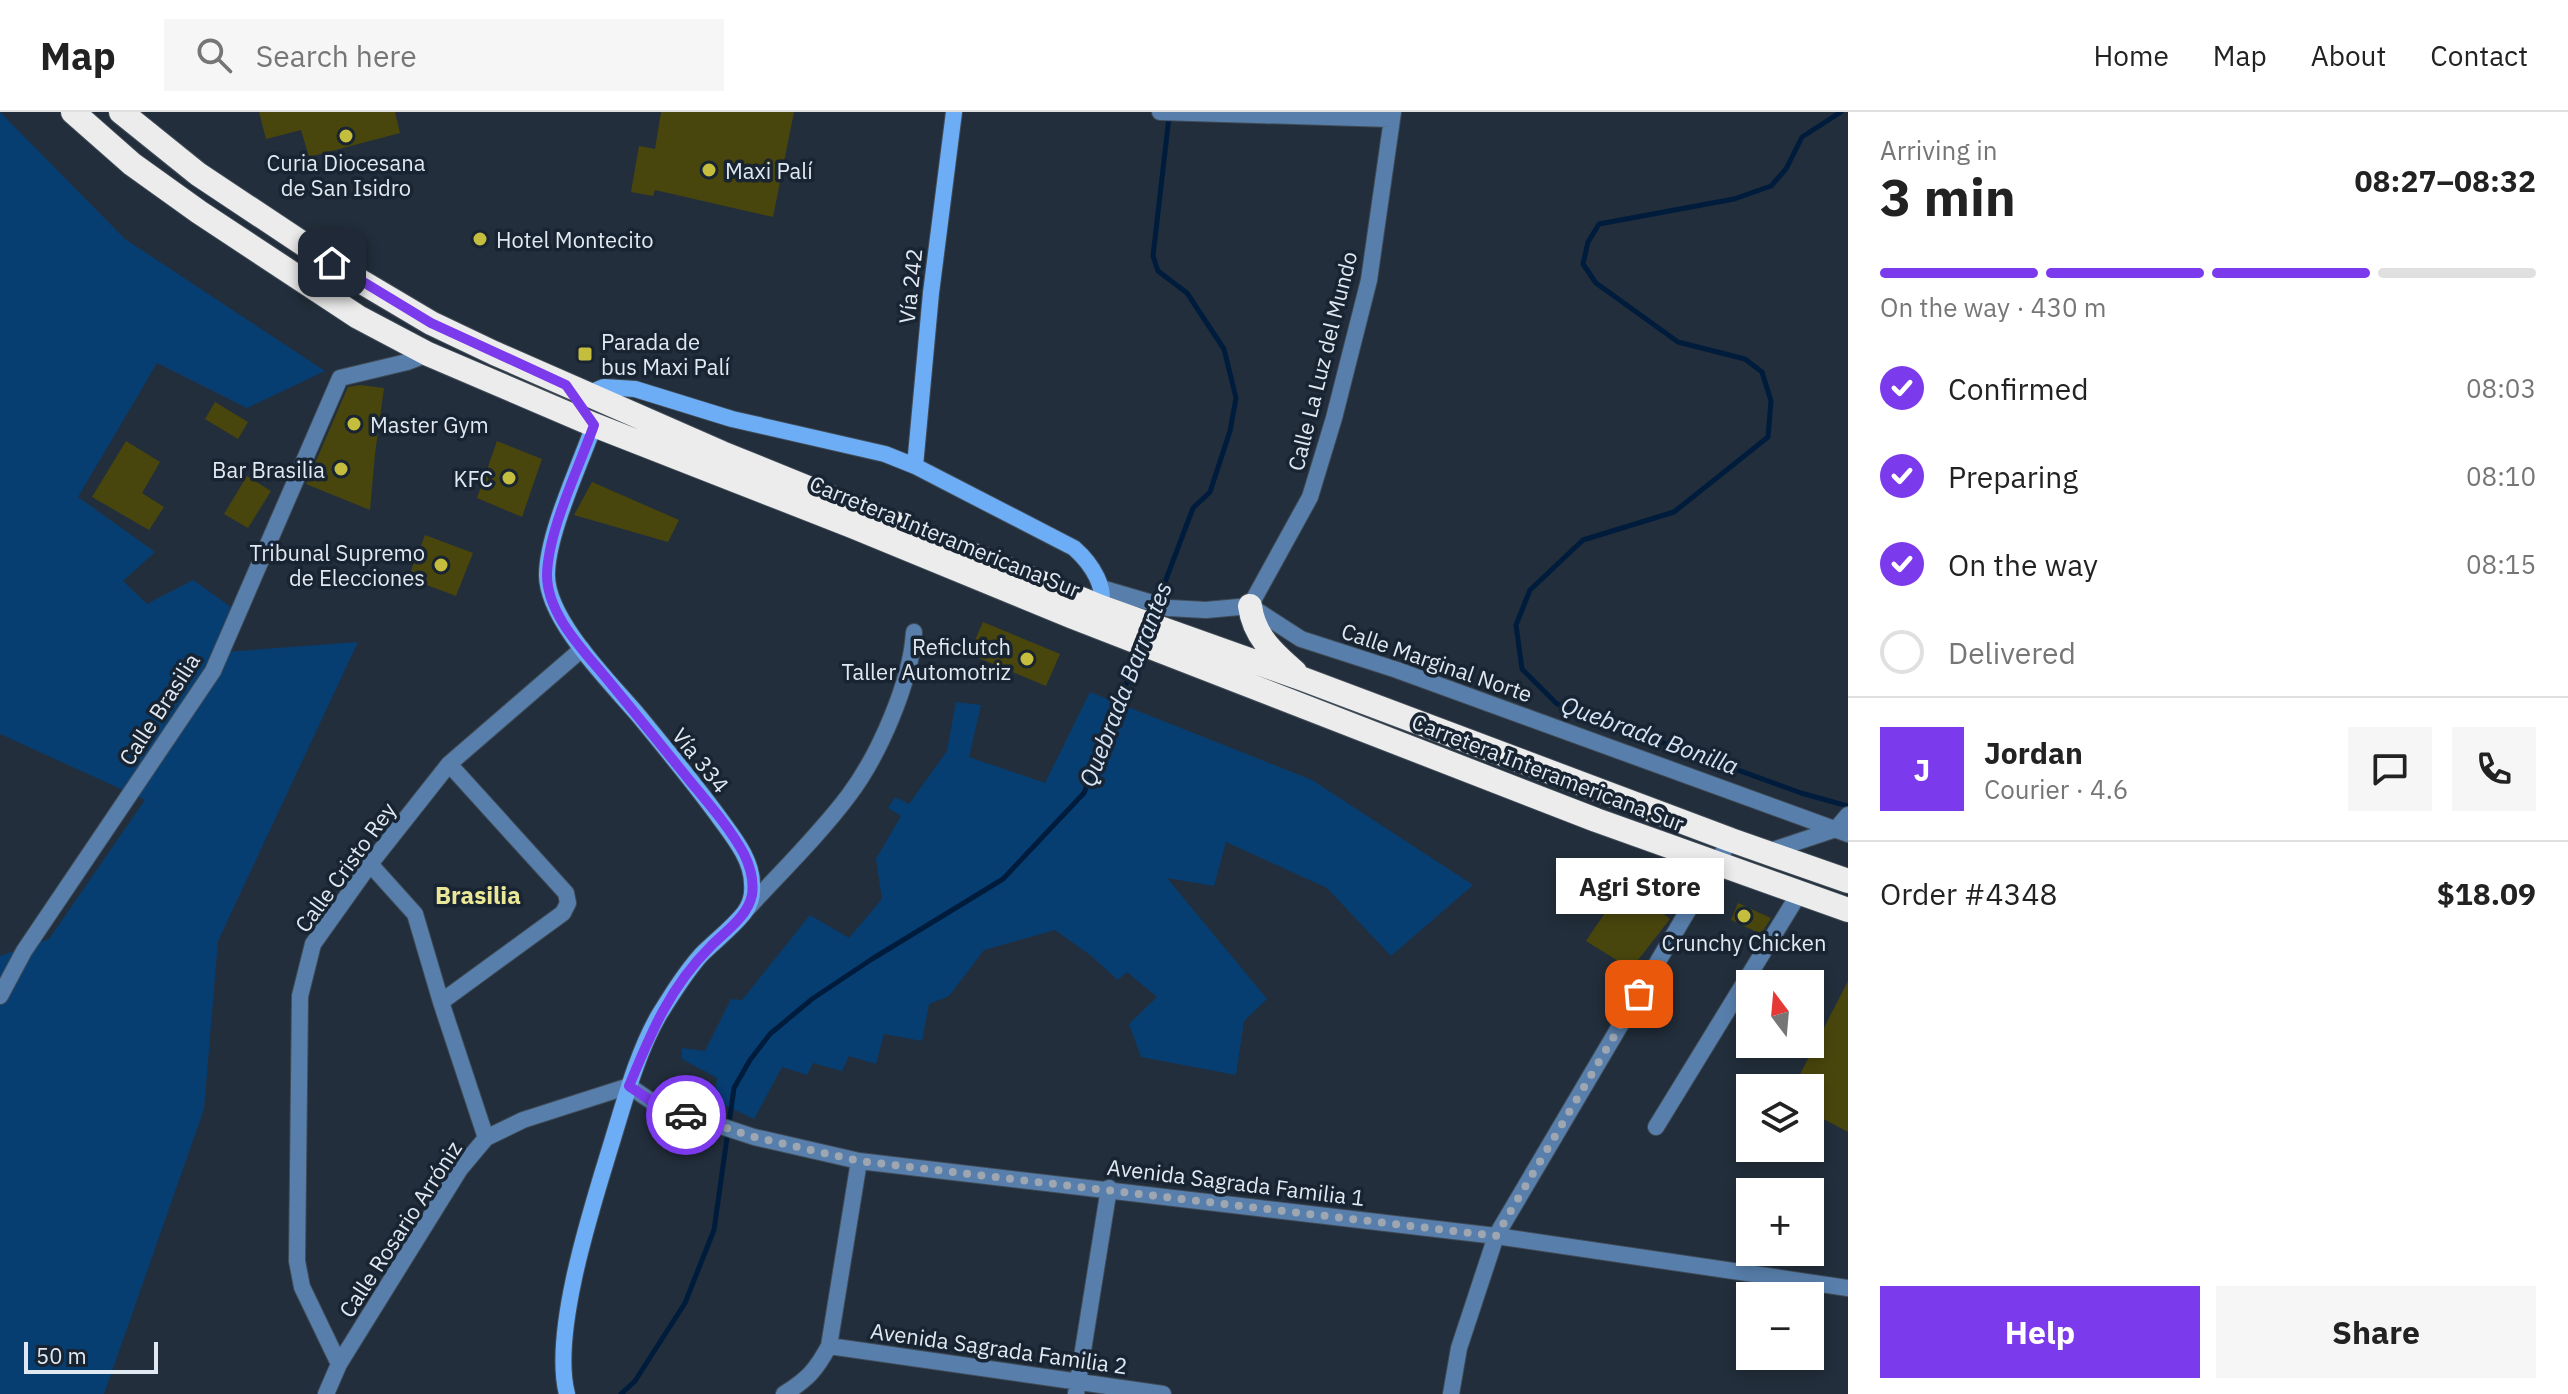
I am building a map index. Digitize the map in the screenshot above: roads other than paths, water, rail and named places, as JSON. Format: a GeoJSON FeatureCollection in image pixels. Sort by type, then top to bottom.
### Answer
{"type":"FeatureCollection","features":[{"type":"Feature","properties":{"kind":"highway","name":"Carretera Interamericana Sur"},"geometry":{"type":"LineString","coordinates":[[73,112],[132,164],[199,212],[375,326],[428,354],[594,425],[1073,617],[1596,820],[1848,910]]}},
{"type":"Feature","properties":{"kind":"highway","name":"Carretera Interamericana Sur"},"geometry":{"type":"LineString","coordinates":[[121,112],[198,174],[350,275],[431,323],[567,385],[682,436],[1303,679],[1848,881]]}},
{"type":"Feature","properties":{"kind":"highway"},"geometry":{"type":"LineString","coordinates":[[375,326],[526,377],[567,385],[594,425],[636,426],[682,436]]}},
{"type":"Feature","properties":{"kind":"highway"},"geometry":{"type":"LineString","coordinates":[[1250,606],[1252,623],[1268,648],[1303,679]]}},
{"type":"Feature","properties":{"kind":"street","name":"Vía 242"},"geometry":{"type":"LineString","coordinates":[[915,466],[931,293],[954,112]]}},
{"type":"Feature","properties":{"kind":"street"},"geometry":{"type":"LineString","coordinates":[[1160,112],[1392,116]]}},
{"type":"Feature","properties":{"kind":"street","name":"Calle La Luz del Mundo"},"geometry":{"type":"LineString","coordinates":[[1250,606],[1310,497],[1330,431],[1369,280],[1392,116]]}},
{"type":"Feature","properties":{"kind":"street","name":"Calle Brasilia"},"geometry":{"type":"LineString","coordinates":[[0,996],[24,951],[213,671],[340,378],[428,354]]}},
{"type":"Feature","properties":{"kind":"street"},"geometry":{"type":"LineString","coordinates":[[567,385],[635,389],[732,419],[885,454],[915,466],[1074,548],[1088,561],[1101,598],[1094,614],[1073,617]]}},
{"type":"Feature","properties":{"kind":"street","name":"Vía 334"},"geometry":{"type":"LineString","coordinates":[[594,425],[560,517],[547,575],[554,605],[582,649],[704,798],[744,854],[752,882],[752,896],[746,911]]}},
{"type":"Feature","properties":{"kind":"street"},"geometry":{"type":"LineString","coordinates":[[1101,598],[1206,610],[1250,606]]}},
{"type":"Feature","properties":{"kind":"street","name":"Calle Marginal Norte"},"geometry":{"type":"LineString","coordinates":[[1250,606],[1301,639],[1397,670],[1842,832]]}},
{"type":"Feature","properties":{"kind":"street"},"geometry":{"type":"LineString","coordinates":[[567,1394],[564,1384],[565,1336],[573,1289],[595,1199],[629,1086],[657,1019],[700,957],[746,911],[850,794],[879,744],[901,693],[913,655],[914,632]]}},
{"type":"Feature","properties":{"kind":"street","name":"Calle Cristo Rey"},"geometry":{"type":"LineString","coordinates":[[339,1364],[302,1287],[297,1261],[300,996],[313,944],[370,864],[449,764],[582,649]]}},
{"type":"Feature","properties":{"kind":"street"},"geometry":{"type":"LineString","coordinates":[[441,1002],[563,913],[568,903],[566,893],[449,764]]}},
{"type":"Feature","properties":{"kind":"street"},"geometry":{"type":"LineString","coordinates":[[1767,852],[1842,832],[1848,815]]}},
{"type":"Feature","properties":{"kind":"street"},"geometry":{"type":"LineString","coordinates":[[1451,1394],[1459,1348],[1496,1236],[1731,840]]}},
{"type":"Feature","properties":{"kind":"street"},"geometry":{"type":"LineString","coordinates":[[370,864],[415,914],[486,1138]]}},
{"type":"Feature","properties":{"kind":"street"},"geometry":{"type":"LineString","coordinates":[[1656,1127],[1800,892]]}},
{"type":"Feature","properties":{"kind":"street","name":"Avenida Sagrada Familia 1"},"geometry":{"type":"LineString","coordinates":[[629,1086],[657,1105],[754,1137],[859,1161],[1109,1188],[1496,1236],[1848,1288]]}},
{"type":"Feature","properties":{"kind":"street","name":"Calle Rosario Arróniz"},"geometry":{"type":"LineString","coordinates":[[326,1394],[339,1364],[460,1169],[486,1138],[523,1120],[629,1086]]}},
{"type":"Feature","properties":{"kind":"street"},"geometry":{"type":"LineString","coordinates":[[784,1394],[817,1369],[829,1346],[859,1161]]}},
{"type":"Feature","properties":{"kind":"street"},"geometry":{"type":"LineString","coordinates":[[1077,1388],[1109,1188]]}},
{"type":"Feature","properties":{"kind":"street","name":"Avenida Sagrada Familia 2"},"geometry":{"type":"LineString","coordinates":[[829,1346],[1077,1388],[1163,1394]]}},
{"type":"Feature","properties":{"kind":"waterway","name":"Quebrada Bonilla"},"geometry":{"type":"LineString","coordinates":[[1841,112],[1802,137],[1786,169],[1771,186],[1734,199],[1599,224],[1588,242],[1583,264],[1596,283],[1678,342],[1745,359],[1762,372],[1771,401],[1768,437],[1674,512],[1583,540],[1530,590],[1516,625],[1522,669],[1557,704],[1801,793],[1848,806]]}},
{"type":"Feature","properties":{"kind":"waterway","name":"Quebrada Barrantes"},"geometry":{"type":"LineString","coordinates":[[1151,619],[1193,508],[1210,492],[1230,431],[1236,398],[1224,349],[1187,293],[1158,271],[1153,256],[1169,117]]}},
{"type":"Feature","properties":{"kind":"waterway","name":"Quebrada Barrantes"},"geometry":{"type":"LineString","coordinates":[[621,1394],[635,1381],[685,1303],[714,1230],[734,1088],[750,1060],[770,1034],[812,999],[1003,879],[1084,793],[1139,651]]}},
{"type":"Feature","properties":{"kind":"place","name":"Curia Diocesana de San Isidro"},"geometry":{"type":"Point","coordinates":[346,136]}},
{"type":"Feature","properties":{"kind":"place","name":"Maxi Palí"},"geometry":{"type":"Point","coordinates":[709,170]}},
{"type":"Feature","properties":{"kind":"place","name":"Hotel Montecito"},"geometry":{"type":"Point","coordinates":[480,239]}},
{"type":"Feature","properties":{"kind":"place","name":"Parada de bus Maxi Palí"},"geometry":{"type":"Point","coordinates":[585,354]}},
{"type":"Feature","properties":{"kind":"place","name":"Master Gym"},"geometry":{"type":"Point","coordinates":[354,424]}},
{"type":"Feature","properties":{"kind":"place","name":"Bar Brasilia"},"geometry":{"type":"Point","coordinates":[341,469]}},
{"type":"Feature","properties":{"kind":"place","name":"KFC"},"geometry":{"type":"Point","coordinates":[509,478]}},
{"type":"Feature","properties":{"kind":"place","name":"Tribunal Supremo de Elecciones"},"geometry":{"type":"Point","coordinates":[441,565]}},
{"type":"Feature","properties":{"kind":"place","name":"Reficlutch Taller Automotriz"},"geometry":{"type":"Point","coordinates":[1027,659]}},
{"type":"Feature","properties":{"kind":"place","name":"Crunchy Chicken"},"geometry":{"type":"Point","coordinates":[1744,916]}},
{"type":"Feature","properties":{"kind":"place","name":"Agri Store"},"geometry":{"type":"Point","coordinates":[1639,994]}},
{"type":"Feature","properties":{"kind":"district","name":"Brasilia"},"geometry":{"type":"Point","coordinates":[478,895]}}]}
